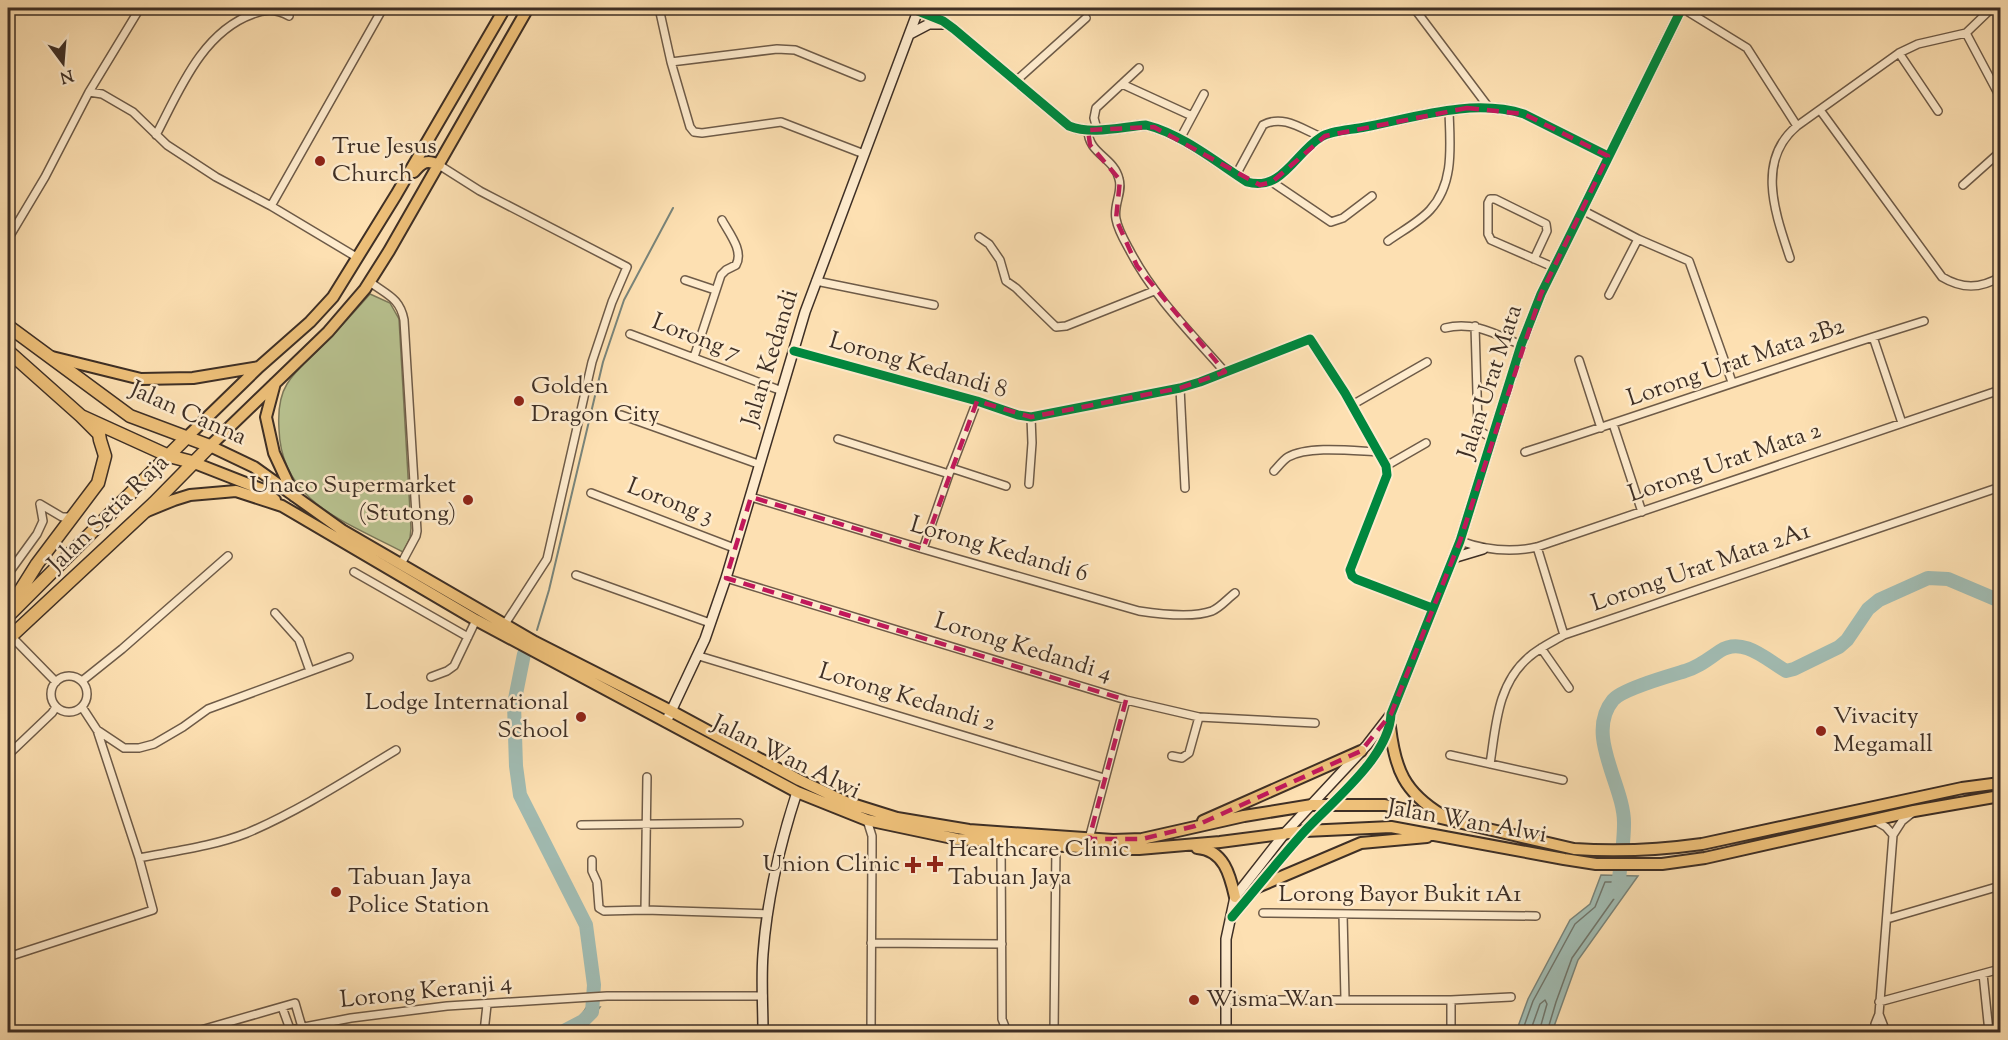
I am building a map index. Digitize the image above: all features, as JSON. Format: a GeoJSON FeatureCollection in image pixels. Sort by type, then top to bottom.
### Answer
{"type":"FeatureCollection","features":[{"type":"Feature","properties":{"kind":"highway","name":"Jalan Canna"},"geometry":{"type":"LineString","coordinates":[[8,326],[130,416],[210,446]]}},
{"type":"Feature","properties":{"kind":"highway","name":"Jalan Canna"},"geometry":{"type":"LineString","coordinates":[[8,351],[81,416],[169,456],[192,462]]}},
{"type":"Feature","properties":{"kind":"highway"},"geometry":{"type":"LineString","coordinates":[[8,611],[37,564],[98,483],[105,456],[99,434],[81,416]]}},
{"type":"Feature","properties":{"kind":"highway","name":"Jalan Setia Raja"},"geometry":{"type":"LineString","coordinates":[[8,616],[187,437]]}},
{"type":"Feature","properties":{"kind":"highway"},"geometry":{"type":"LineString","coordinates":[[192,462],[210,446]]}},
{"type":"Feature","properties":{"kind":"highway","name":"Jalan Setia Raja"},"geometry":{"type":"LineString","coordinates":[[9,637],[144,513],[192,462]]}},
{"type":"Feature","properties":{"kind":"main road"},"geometry":{"type":"LineString","coordinates":[[187,437],[333,297],[396,195],[505,8]]}},
{"type":"Feature","properties":{"kind":"main road"},"geometry":{"type":"LineString","coordinates":[[210,446],[328,332],[370,282],[528,8]]}},
{"type":"Feature","properties":{"kind":"main road"},"geometry":{"type":"LineString","coordinates":[[396,195],[423,162],[429,161],[439,165]]}},
{"type":"Feature","properties":{"kind":"main road"},"geometry":{"type":"LineString","coordinates":[[46,355],[141,379],[193,378],[259,367]]}},
{"type":"Feature","properties":{"kind":"main road"},"geometry":{"type":"LineString","coordinates":[[275,382],[266,417],[274,453],[294,496]]}},
{"type":"Feature","properties":{"kind":"main road","name":"Jalan Canna"},"geometry":{"type":"LineString","coordinates":[[210,446],[254,467],[294,496]]}},
{"type":"Feature","properties":{"kind":"main road","name":"Jalan Setia Raja"},"geometry":{"type":"LineString","coordinates":[[192,462],[261,489],[282,506]]}},
{"type":"Feature","properties":{"kind":"main road"},"geometry":{"type":"LineString","coordinates":[[144,513],[190,495],[236,491],[282,506]]}},
{"type":"Feature","properties":{"kind":"main road","name":"Jalan Wan Alwi"},"geometry":{"type":"LineString","coordinates":[[294,496],[342,530],[506,624],[529,643],[666,722],[797,792],[867,820],[927,834],[1001,843],[1110,849],[1167,846],[1305,831],[1391,827],[1564,860],[1596,864],[1662,864],[1705,858],[1914,811],[2001,796]]}},
{"type":"Feature","properties":{"kind":"main road","name":"Jalan Wan Alwi"},"geometry":{"type":"LineString","coordinates":[[282,506],[477,620],[671,711],[807,784],[846,802],[933,825],[1089,839],[1142,840],[1195,826],[1312,806],[1385,805],[1574,849],[1605,851],[1663,849],[1702,844],[1962,788],[2001,783]]}},
{"type":"Feature","properties":{"kind":"main road"},"geometry":{"type":"LineString","coordinates":[[1390,727],[1394,750],[1404,781],[1426,805],[1451,820]]}},
{"type":"Feature","properties":{"kind":"main road"},"geometry":{"type":"LineString","coordinates":[[1195,826],[1229,808],[1361,751]]}},
{"type":"Feature","properties":{"kind":"main road"},"geometry":{"type":"LineString","coordinates":[[1255,888],[1361,843],[1407,837],[1443,836]]}},
{"type":"Feature","properties":{"kind":"main road"},"geometry":{"type":"LineString","coordinates":[[1167,846],[1206,849],[1217,854],[1228,871],[1234,897]]}},
{"type":"Feature","properties":{"kind":"street"},"geometry":{"type":"LineString","coordinates":[[8,239],[45,177],[94,83],[140,8]]}},
{"type":"Feature","properties":{"kind":"street"},"geometry":{"type":"LineString","coordinates":[[271,206],[383,8]]}},
{"type":"Feature","properties":{"kind":"street"},"geometry":{"type":"LineString","coordinates":[[659,8],[671,62],[690,127],[694,132],[702,133],[781,122],[864,154]]}},
{"type":"Feature","properties":{"kind":"street"},"geometry":{"type":"LineString","coordinates":[[935,8],[946,23]]}},
{"type":"Feature","properties":{"kind":"street"},"geometry":{"type":"LineString","coordinates":[[1414,8],[1490,109]]}},
{"type":"Feature","properties":{"kind":"street"},"geometry":{"type":"LineString","coordinates":[[1682,8],[1747,48],[1797,126]]}},
{"type":"Feature","properties":{"kind":"street","name":"Jalan Urat Mata"},"geometry":{"type":"LineString","coordinates":[[1391,714],[1460,541],[1521,345],[1553,267],[1682,8]]}},
{"type":"Feature","properties":{"kind":"street"},"geometry":{"type":"LineString","coordinates":[[1790,258],[1777,216],[1772,184],[1773,169],[1787,135],[1899,53],[1918,44],[1966,33],[1992,8]]}},
{"type":"Feature","properties":{"kind":"street"},"geometry":{"type":"LineString","coordinates":[[918,9],[946,23],[1017,80],[1069,126],[1093,130],[1146,126],[1180,139],[1253,184],[1272,182],[1321,137],[1449,111],[1490,109],[1524,114],[1608,156]]}},
{"type":"Feature","properties":{"kind":"street","name":"Jalan Kedandi"},"geometry":{"type":"LineString","coordinates":[[666,722],[699,656],[711,623],[816,281],[918,9]]}},
{"type":"Feature","properties":{"kind":"street"},"geometry":{"type":"LineString","coordinates":[[156,135],[180,89],[207,47],[218,35],[233,23],[262,11],[282,12],[289,16]]}},
{"type":"Feature","properties":{"kind":"street"},"geometry":{"type":"LineString","coordinates":[[1017,80],[1086,18]]}},
{"type":"Feature","properties":{"kind":"street"},"geometry":{"type":"LineString","coordinates":[[910,34],[923,26],[946,23]]}},
{"type":"Feature","properties":{"kind":"street"},"geometry":{"type":"LineString","coordinates":[[1966,33],[2001,97]]}},
{"type":"Feature","properties":{"kind":"street"},"geometry":{"type":"LineString","coordinates":[[671,62],[777,49],[795,51],[861,77]]}},
{"type":"Feature","properties":{"kind":"street"},"geometry":{"type":"LineString","coordinates":[[1899,53],[1938,111]]}},
{"type":"Feature","properties":{"kind":"street"},"geometry":{"type":"LineString","coordinates":[[1139,68],[1096,108],[1090,145],[1116,172],[1120,180],[1115,208],[1119,230],[1137,266],[1154,291],[1225,372]]}},
{"type":"Feature","properties":{"kind":"street"},"geometry":{"type":"LineString","coordinates":[[94,83],[102,94]]}},
{"type":"Feature","properties":{"kind":"street"},"geometry":{"type":"LineString","coordinates":[[1122,84],[1192,116]]}},
{"type":"Feature","properties":{"kind":"street"},"geometry":{"type":"LineString","coordinates":[[89,92],[102,94],[133,112],[167,145],[216,177],[271,206],[358,258]]}},
{"type":"Feature","properties":{"kind":"street"},"geometry":{"type":"LineString","coordinates":[[1180,139],[1204,94]]}},
{"type":"Feature","properties":{"kind":"street"},"geometry":{"type":"LineString","coordinates":[[1820,110],[1942,277],[1962,286],[1972,287],[2001,277]]}},
{"type":"Feature","properties":{"kind":"street"},"geometry":{"type":"LineString","coordinates":[[1388,241],[1425,215],[1441,195],[1449,174],[1449,111]]}},
{"type":"Feature","properties":{"kind":"street"},"geometry":{"type":"LineString","coordinates":[[1236,175],[1263,125],[1270,121],[1284,121],[1321,137]]}},
{"type":"Feature","properties":{"kind":"street"},"geometry":{"type":"LineString","coordinates":[[1964,185],[2001,152]]}},
{"type":"Feature","properties":{"kind":"street"},"geometry":{"type":"LineString","coordinates":[[439,165],[480,191],[627,267],[592,362],[547,559],[506,624]]}},
{"type":"Feature","properties":{"kind":"street"},"geometry":{"type":"LineString","coordinates":[[1272,182],[1331,222],[1339,220],[1372,196]]}},
{"type":"Feature","properties":{"kind":"street"},"geometry":{"type":"LineString","coordinates":[[1534,259],[1547,231],[1546,224],[1495,199],[1490,199],[1488,202],[1489,237],[1534,259],[1553,267]]}},
{"type":"Feature","properties":{"kind":"street"},"geometry":{"type":"LineString","coordinates":[[1582,210],[1691,263],[1732,382]]}},
{"type":"Feature","properties":{"kind":"street"},"geometry":{"type":"LineString","coordinates":[[694,357],[721,275],[736,265],[739,258],[722,220]]}},
{"type":"Feature","properties":{"kind":"street"},"geometry":{"type":"LineString","coordinates":[[979,237],[989,244],[1000,260],[1006,281],[1056,327],[1066,326],[1154,291]]}},
{"type":"Feature","properties":{"kind":"street"},"geometry":{"type":"LineString","coordinates":[[1609,295],[1638,239]]}},
{"type":"Feature","properties":{"kind":"street"},"geometry":{"type":"LineString","coordinates":[[685,280],[715,290]]}},
{"type":"Feature","properties":{"kind":"street"},"geometry":{"type":"LineString","coordinates":[[816,281],[934,305]]}},
{"type":"Feature","properties":{"kind":"street"},"geometry":{"type":"LineString","coordinates":[[370,282],[398,303],[402,308],[404,320],[417,531],[414,541],[400,564]]}},
{"type":"Feature","properties":{"kind":"street"},"geometry":{"type":"LineString","coordinates":[[1873,337],[1924,321]]}},
{"type":"Feature","properties":{"kind":"street"},"geometry":{"type":"LineString","coordinates":[[1445,328],[1461,325],[1475,326],[1521,345]]}},
{"type":"Feature","properties":{"kind":"street"},"geometry":{"type":"LineString","coordinates":[[1475,326],[1478,426],[1480,431],[1492,440]]}},
{"type":"Feature","properties":{"kind":"street","name":"Lorong 7"},"geometry":{"type":"LineString","coordinates":[[630,334],[782,392]]}},
{"type":"Feature","properties":{"kind":"street","name":"Lorong Urat Mata 2B2"},"geometry":{"type":"LineString","coordinates":[[1525,452],[1873,337],[1902,423]]}},
{"type":"Feature","properties":{"kind":"street"},"geometry":{"type":"LineString","coordinates":[[1029,484],[1031,417],[1180,388],[1310,339],[1352,405],[1386,466],[1387,475],[1350,574],[1356,579],[1432,609]]}},
{"type":"Feature","properties":{"kind":"street","name":"Lorong Kedandi 8"},"geometry":{"type":"LineString","coordinates":[[794,351],[1031,417]]}},
{"type":"Feature","properties":{"kind":"street"},"geometry":{"type":"LineString","coordinates":[[1579,360],[1601,428]]}},
{"type":"Feature","properties":{"kind":"street"},"geometry":{"type":"LineString","coordinates":[[1352,405],[1427,362]]}},
{"type":"Feature","properties":{"kind":"street"},"geometry":{"type":"LineString","coordinates":[[1180,388],[1185,488]]}},
{"type":"Feature","properties":{"kind":"street","name":"Lorong Urat Mata 2"},"geometry":{"type":"LineString","coordinates":[[1460,541],[1483,549],[1520,550],[1537,547],[2001,390]]}},
{"type":"Feature","properties":{"kind":"street"},"geometry":{"type":"LineString","coordinates":[[923,549],[977,401]]}},
{"type":"Feature","properties":{"kind":"street"},"geometry":{"type":"LineString","coordinates":[[621,415],[758,464]]}},
{"type":"Feature","properties":{"kind":"street"},"geometry":{"type":"LineString","coordinates":[[1614,424],[1642,512]]}},
{"type":"Feature","properties":{"kind":"street"},"geometry":{"type":"LineString","coordinates":[[838,440],[1006,486]]}},
{"type":"Feature","properties":{"kind":"street"},"geometry":{"type":"LineString","coordinates":[[1386,466],[1426,443]]}},
{"type":"Feature","properties":{"kind":"street"},"geometry":{"type":"LineString","coordinates":[[1274,471],[1286,458],[1304,453],[1379,452]]}},
{"type":"Feature","properties":{"kind":"street","name":"Lorong Urat Mata 2A1"},"geometry":{"type":"LineString","coordinates":[[1490,764],[1498,708],[1511,677],[1527,658],[1564,635],[2001,487]]}},
{"type":"Feature","properties":{"kind":"street","name":"Lorong 3"},"geometry":{"type":"LineString","coordinates":[[591,493],[735,548]]}},
{"type":"Feature","properties":{"kind":"street","name":"Lorong Kedandi 6"},"geometry":{"type":"LineString","coordinates":[[750,497],[923,549],[1153,613],[1202,614],[1219,607],[1235,593]]}},
{"type":"Feature","properties":{"kind":"street"},"geometry":{"type":"LineString","coordinates":[[8,574],[37,534],[43,521],[40,504],[62,517],[72,517]]}},
{"type":"Feature","properties":{"kind":"street"},"geometry":{"type":"LineString","coordinates":[[1537,547],[1564,635]]}},
{"type":"Feature","properties":{"kind":"street"},"geometry":{"type":"LineString","coordinates":[[1453,558],[1466,552],[1483,549]]}},
{"type":"Feature","properties":{"kind":"street"},"geometry":{"type":"LineString","coordinates":[[82,681],[228,556]]}},
{"type":"Feature","properties":{"kind":"street"},"geometry":{"type":"LineString","coordinates":[[354,572],[468,637]]}},
{"type":"Feature","properties":{"kind":"street"},"geometry":{"type":"LineString","coordinates":[[576,575],[711,623]]}},
{"type":"Feature","properties":{"kind":"street","name":"Lorong Kedandi 4"},"geometry":{"type":"LineString","coordinates":[[726,578],[1126,700],[1199,717],[1315,723]]}},
{"type":"Feature","properties":{"kind":"street"},"geometry":{"type":"LineString","coordinates":[[275,613],[299,640],[310,671]]}},
{"type":"Feature","properties":{"kind":"street"},"geometry":{"type":"LineString","coordinates":[[431,676],[454,666],[477,620]]}},
{"type":"Feature","properties":{"kind":"street"},"geometry":{"type":"LineString","coordinates":[[9,637],[56,682]]}},
{"type":"Feature","properties":{"kind":"street"},"geometry":{"type":"LineString","coordinates":[[1541,648],[1569,688]]}},
{"type":"Feature","properties":{"kind":"street","name":"Lorong Kedandi 2"},"geometry":{"type":"LineString","coordinates":[[699,656],[1104,778]]}},
{"type":"Feature","properties":{"kind":"street"},"geometry":{"type":"LineString","coordinates":[[97,730],[124,748],[139,748],[154,744],[208,709],[349,657]]}},
{"type":"Feature","properties":{"kind":"street"},"geometry":{"type":"LineString","coordinates":[[68,676],[82,681],[87,690],[87,699],[82,707],[74,712],[64,712],[56,707],[51,699],[51,690],[56,682],[68,676]]}},
{"type":"Feature","properties":{"kind":"street"},"geometry":{"type":"LineString","coordinates":[[1089,839],[1126,700]]}},
{"type":"Feature","properties":{"kind":"street"},"geometry":{"type":"LineString","coordinates":[[8,755],[56,707]]}},
{"type":"Feature","properties":{"kind":"street"},"geometry":{"type":"LineString","coordinates":[[8,957],[153,910],[139,858],[97,730],[82,707]]}},
{"type":"Feature","properties":{"kind":"street"},"geometry":{"type":"LineString","coordinates":[[1232,917],[1305,831],[1371,761],[1390,727],[1391,714]]}},
{"type":"Feature","properties":{"kind":"street"},"geometry":{"type":"LineString","coordinates":[[1226,1032],[1226,939],[1234,897],[1285,833],[1361,751],[1391,714]]}},
{"type":"Feature","properties":{"kind":"street"},"geometry":{"type":"LineString","coordinates":[[1172,756],[1182,758],[1189,753],[1199,717]]}},
{"type":"Feature","properties":{"kind":"street"},"geometry":{"type":"LineString","coordinates":[[139,858],[230,839],[248,832],[324,794],[396,750]]}},
{"type":"Feature","properties":{"kind":"street"},"geometry":{"type":"LineString","coordinates":[[1450,756],[1563,780]]}},
{"type":"Feature","properties":{"kind":"street"},"geometry":{"type":"LineString","coordinates":[[645,910],[647,777]]}},
{"type":"Feature","properties":{"kind":"street"},"geometry":{"type":"LineString","coordinates":[[763,1032],[763,956],[768,914],[784,832],[797,792]]}},
{"type":"Feature","properties":{"kind":"street"},"geometry":{"type":"LineString","coordinates":[[1877,1032],[1875,1024],[1879,1014],[1893,835],[1902,821],[1914,811]]}},
{"type":"Feature","properties":{"kind":"street"},"geometry":{"type":"LineString","coordinates":[[867,820],[872,836],[871,1032]]}},
{"type":"Feature","properties":{"kind":"street"},"geometry":{"type":"LineString","coordinates":[[1874,820],[1886,827],[1893,835]]}},
{"type":"Feature","properties":{"kind":"street"},"geometry":{"type":"LineString","coordinates":[[581,825],[739,823]]}},
{"type":"Feature","properties":{"kind":"street"},"geometry":{"type":"LineString","coordinates":[[1001,843],[1002,1019],[1007,1032]]}},
{"type":"Feature","properties":{"kind":"street"},"geometry":{"type":"LineString","coordinates":[[1054,1032],[1056,846]]}},
{"type":"Feature","properties":{"kind":"street"},"geometry":{"type":"LineString","coordinates":[[592,860],[600,910],[768,914]]}},
{"type":"Feature","properties":{"kind":"street"},"geometry":{"type":"LineString","coordinates":[[1887,918],[2001,886]]}},
{"type":"Feature","properties":{"kind":"street","name":"Lorong Bayor Bukit 1A1"},"geometry":{"type":"LineString","coordinates":[[1263,913],[1536,916]]}},
{"type":"Feature","properties":{"kind":"street"},"geometry":{"type":"LineString","coordinates":[[1343,914],[1345,999]]}},
{"type":"Feature","properties":{"kind":"street"},"geometry":{"type":"LineString","coordinates":[[871,943],[1002,944]]}},
{"type":"Feature","properties":{"kind":"street"},"geometry":{"type":"LineString","coordinates":[[1879,1002],[2001,969]]}},
{"type":"Feature","properties":{"kind":"street"},"geometry":{"type":"LineString","coordinates":[[1983,974],[1989,1032]]}},
{"type":"Feature","properties":{"kind":"street","name":"Lorong Keranji 4"},"geometry":{"type":"LineString","coordinates":[[278,1032],[402,1011],[579,997],[763,996]]}},
{"type":"Feature","properties":{"kind":"street"},"geometry":{"type":"LineString","coordinates":[[1226,1000],[1451,1000],[1511,997]]}},
{"type":"Feature","properties":{"kind":"street"},"geometry":{"type":"LineString","coordinates":[[1451,1000],[1451,1032]]}},
{"type":"Feature","properties":{"kind":"street"},"geometry":{"type":"LineString","coordinates":[[194,1032],[295,1003],[302,1027]]}},
{"type":"Feature","properties":{"kind":"street"},"geometry":{"type":"LineString","coordinates":[[484,1032],[487,1005]]}},
{"type":"Feature","properties":{"kind":"street"},"geometry":{"type":"LineString","coordinates":[[282,1007],[290,1029]]}},
{"type":"Feature","properties":{"kind":"street"},"geometry":{"type":"LineString","coordinates":[[1879,1014],[1887,1032]]}},
{"type":"Feature","properties":{"kind":"highlighted area"},"geometry":{"type":"Polygon","coordinates":[[[1467,108],[1524,114],[1608,156],[1541,294],[1460,541],[1391,714],[1361,751],[1195,826],[1142,839],[1089,839],[1126,700],[726,578],[751,497],[923,549],[977,401],[1031,417],[1180,388],[1225,372],[1137,266],[1116,219],[1120,180],[1090,145],[1088,130],[1154,127],[1260,185],[1272,182],[1325,136],[1467,108]]]}},
{"type":"Feature","properties":{"kind":"green space"},"geometry":{"type":"Polygon","coordinates":[[[370,294],[390,303],[399,319],[411,528],[410,538],[403,552],[360,531],[321,507],[304,493],[291,475],[283,454],[279,429],[279,412],[284,389],[299,368],[370,294]]]}},
{"type":"Feature","properties":{"kind":"water"},"geometry":{"type":"Polygon","coordinates":[[[1601,875],[1638,876],[1578,960],[1552,1032],[1516,1032],[1528,999],[1570,920],[1590,904],[1601,875]]]}},
{"type":"Feature","properties":{"kind":"water"},"geometry":{"type":"Polygon","coordinates":[[[600,1007],[586,1026],[577,1032],[505,1032],[521,1029],[542,1031],[556,1029],[575,1022],[586,1008],[600,1007]]]}},
{"type":"Feature","properties":{"kind":"waterway"},"geometry":{"type":"LineString","coordinates":[[537,630],[549,590],[603,362],[624,300],[673,208]]}},
{"type":"Feature","properties":{"kind":"waterway"},"geometry":{"type":"LineString","coordinates":[[1615,892],[1618,888],[1623,848],[1623,809],[1608,761],[1603,729],[1605,714],[1618,696],[1646,683],[1695,667],[1729,647],[1746,648],[1786,671],[1794,669],[1839,647],[1847,640],[1868,609],[1879,600],[1928,578],[1948,579],[2000,601]]}},
{"type":"Feature","properties":{"kind":"waterway"},"geometry":{"type":"LineString","coordinates":[[524,654],[514,704],[516,766],[520,795],[586,925],[594,985],[592,1012],[583,1021],[562,1032]]}},
{"type":"Feature","properties":{"kind":"cycle path"},"geometry":{"type":"LineString","coordinates":[[1232,917],[1303,833],[1357,778],[1380,747],[1460,541],[1521,345],[1541,294],[1682,8]]}},
{"type":"Feature","properties":{"kind":"cycle path"},"geometry":{"type":"LineString","coordinates":[[918,11],[943,21],[954,29],[1069,126],[1087,130],[1107,130],[1146,125],[1159,129],[1198,149],[1247,182],[1259,184],[1279,176],[1312,144],[1331,133],[1465,108],[1505,110],[1524,114],[1608,156]]}},
{"type":"Feature","properties":{"kind":"cycle path"},"geometry":{"type":"LineString","coordinates":[[794,351],[1031,417],[1180,388],[1310,339],[1345,393],[1386,466],[1387,475],[1350,570],[1352,576],[1432,608]]}},
{"type":"Feature","properties":{"kind":"place","name":"True Jesus Church"},"geometry":{"type":"Point","coordinates":[320,161]}},
{"type":"Feature","properties":{"kind":"place","name":"Golden Dragon City"},"geometry":{"type":"Point","coordinates":[519,401]}},
{"type":"Feature","properties":{"kind":"place","name":"Unaco Supermarket (Stutong)"},"geometry":{"type":"Point","coordinates":[468,500]}},
{"type":"Feature","properties":{"kind":"place","name":"Lodge International School"},"geometry":{"type":"Point","coordinates":[581,717]}},
{"type":"Feature","properties":{"kind":"place","name":"Vivacity Megamall"},"geometry":{"type":"Point","coordinates":[1821,731]}},
{"type":"Feature","properties":{"kind":"place","name":"Healthcare Clinic Tabuan Jaya"},"geometry":{"type":"Point","coordinates":[935,864]}},
{"type":"Feature","properties":{"kind":"place","name":"Union Clinic"},"geometry":{"type":"Point","coordinates":[913,865]}},
{"type":"Feature","properties":{"kind":"place","name":"Tabuan Jaya Police Station"},"geometry":{"type":"Point","coordinates":[336,892]}},
{"type":"Feature","properties":{"kind":"place","name":"Wisma Wan"},"geometry":{"type":"Point","coordinates":[1194,1000]}}]}
